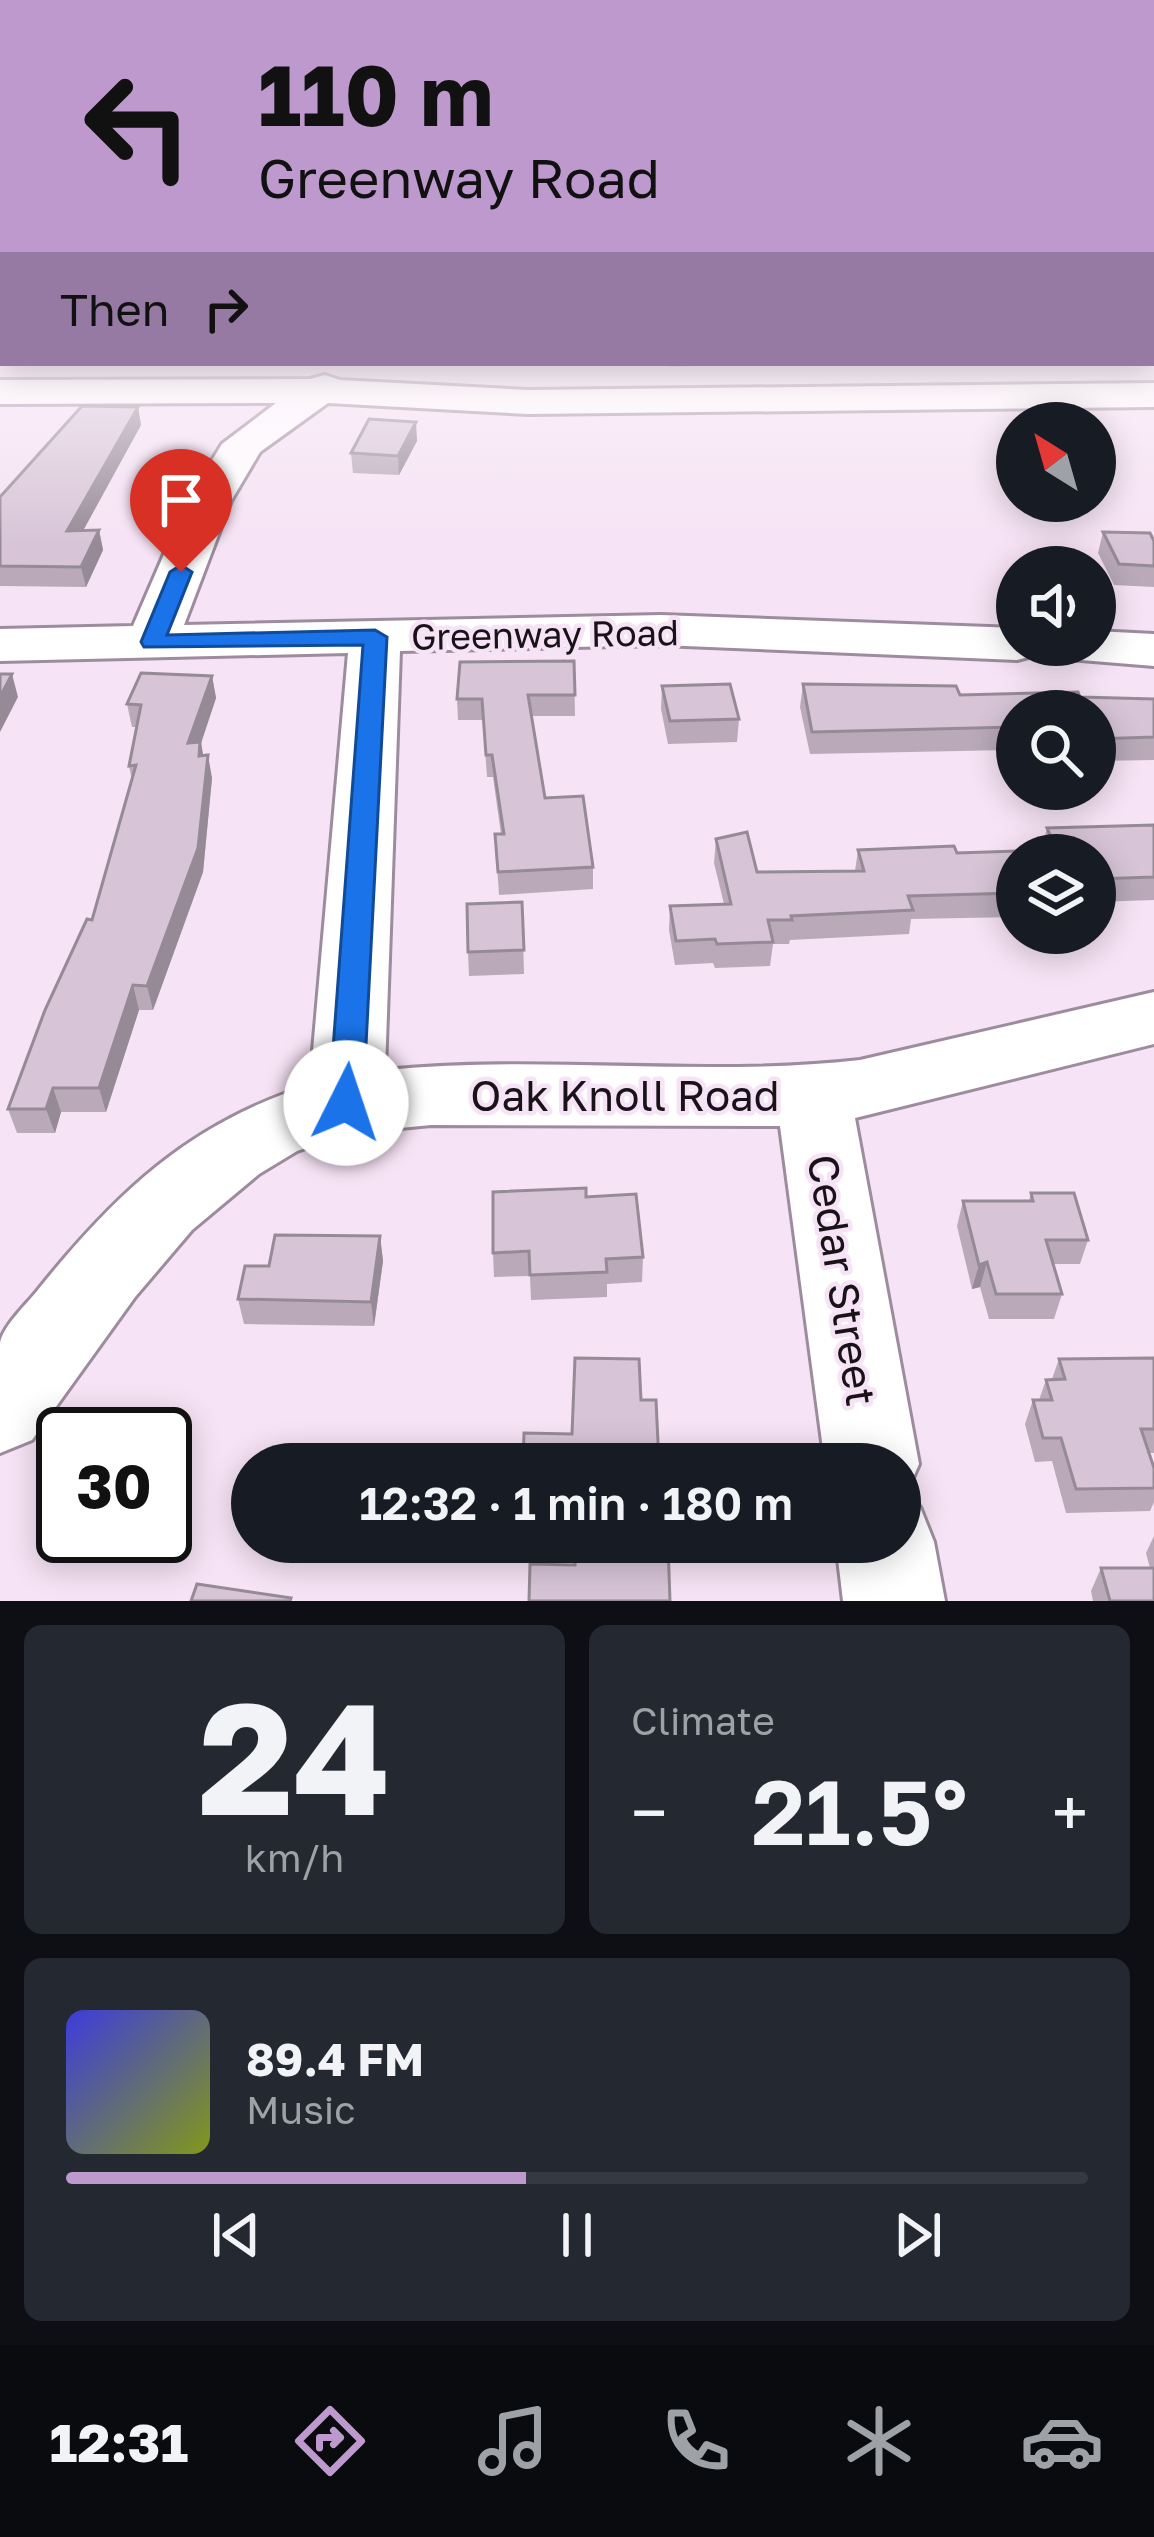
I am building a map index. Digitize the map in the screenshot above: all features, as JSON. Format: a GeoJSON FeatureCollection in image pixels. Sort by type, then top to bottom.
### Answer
{"type":"FeatureCollection","features":[{"type":"Feature","properties":{"kind":"street"},"geometry":{"type":"LineString","coordinates":[[152,642],[209,501],[243,444],[315,395]]}},
{"type":"Feature","properties":{"kind":"street"},"geometry":{"type":"LineString","coordinates":[[397,395],[528,401],[1154,395]]}},
{"type":"Feature","properties":{"kind":"street","name":"Greenway Road"},"geometry":{"type":"LineString","coordinates":[[0,645],[661,630],[996,643]]}},
{"type":"Feature","properties":{"kind":"street"},"geometry":{"type":"LineString","coordinates":[[346,1103],[375,637]]}},
{"type":"Feature","properties":{"kind":"street"},"geometry":{"type":"LineString","coordinates":[[1116,648],[1154,650]]}},
{"type":"Feature","properties":{"kind":"street","name":"Oak Knoll Road"},"geometry":{"type":"LineString","coordinates":[[0,1410],[118,1255],[185,1188],[232,1152],[292,1120],[396,1094],[813,1096],[860,1089],[1154,1018]]}},
{"type":"Feature","properties":{"kind":"street","name":"Cedar Street"},"geometry":{"type":"LineString","coordinates":[[813,1096],[869,1443]]}},
{"type":"Feature","properties":{"kind":"street"},"geometry":{"type":"LineString","coordinates":[[888,1563],[894,1601]]}},
{"type":"Feature","properties":{"kind":"building"},"geometry":{"type":"Polygon","coordinates":[[[82,406],[138,407],[67,531],[99,530],[81,567],[0,566],[0,497],[82,406]]]}},
{"type":"Feature","properties":{"kind":"building"},"geometry":{"type":"Polygon","coordinates":[[[369,419],[416,422],[398,456],[351,453],[369,419]]]}},
{"type":"Feature","properties":{"kind":"building"},"geometry":{"type":"Polygon","coordinates":[[[1103,532],[1150,533],[1154,566],[1119,564],[1116,546],[1110,546],[1103,532]]]}},
{"type":"Feature","properties":{"kind":"building"},"geometry":{"type":"Polygon","coordinates":[[[574,661],[575,695],[528,695],[545,798],[583,796],[593,867],[498,872],[495,834],[504,834],[492,755],[486,755],[482,699],[457,699],[460,662],[574,661]]]}},
{"type":"Feature","properties":{"kind":"building"},"geometry":{"type":"Polygon","coordinates":[[[141,673],[212,676],[188,743],[200,742],[199,756],[208,755],[198,848],[147,986],[133,985],[99,1088],[53,1088],[46,1109],[8,1109],[45,1010],[87,919],[92,920],[136,765],[129,766],[141,705],[127,704],[141,673]]]}},
{"type":"Feature","properties":{"kind":"building"},"geometry":{"type":"Polygon","coordinates":[[[0,674],[12,674],[0,697],[0,674]]]}},
{"type":"Feature","properties":{"kind":"building"},"geometry":{"type":"Polygon","coordinates":[[[730,684],[739,719],[670,721],[662,686],[730,684]]]}},
{"type":"Feature","properties":{"kind":"building"},"geometry":{"type":"Polygon","coordinates":[[[803,684],[956,686],[960,695],[996,694],[996,727],[812,732],[803,684]]]}},
{"type":"Feature","properties":{"kind":"building"},"geometry":{"type":"Polygon","coordinates":[[[1116,698],[1154,699],[1154,737],[1116,738],[1116,698]]]}},
{"type":"Feature","properties":{"kind":"building"},"geometry":{"type":"Polygon","coordinates":[[[1154,825],[1154,877],[1116,878],[1116,834],[1050,834],[1047,828],[1154,825]]]}},
{"type":"Feature","properties":{"kind":"building"},"geometry":{"type":"Polygon","coordinates":[[[747,832],[757,872],[864,871],[858,850],[954,846],[957,853],[996,852],[996,894],[908,896],[913,910],[768,920],[773,942],[676,941],[670,906],[731,904],[716,839],[747,832]]]}},
{"type":"Feature","properties":{"kind":"building"},"geometry":{"type":"Polygon","coordinates":[[[522,902],[524,950],[468,952],[467,904],[522,902]]]}},
{"type":"Feature","properties":{"kind":"building"},"geometry":{"type":"Polygon","coordinates":[[[586,1188],[586,1197],[636,1194],[643,1257],[606,1259],[607,1272],[530,1275],[529,1251],[493,1253],[493,1192],[586,1188]]]}},
{"type":"Feature","properties":{"kind":"building"},"geometry":{"type":"Polygon","coordinates":[[[1031,1193],[1074,1193],[1088,1240],[1046,1240],[1062,1294],[996,1294],[987,1262],[979,1265],[963,1201],[1033,1201],[1031,1193]]]}},
{"type":"Feature","properties":{"kind":"building"},"geometry":{"type":"Polygon","coordinates":[[[275,1235],[380,1236],[371,1302],[238,1299],[245,1266],[269,1266],[275,1235]]]}},
{"type":"Feature","properties":{"kind":"building"},"geometry":{"type":"Polygon","coordinates":[[[575,1358],[639,1359],[641,1400],[656,1400],[658,1443],[524,1443],[524,1433],[572,1434],[575,1358]]]}},
{"type":"Feature","properties":{"kind":"building"},"geometry":{"type":"Polygon","coordinates":[[[1154,1358],[1154,1429],[1141,1429],[1154,1468],[1154,1488],[1076,1489],[1061,1438],[1043,1438],[1033,1400],[1052,1400],[1046,1380],[1065,1379],[1059,1359],[1154,1358]]]}},
{"type":"Feature","properties":{"kind":"building"},"geometry":{"type":"Polygon","coordinates":[[[669,1563],[670,1601],[529,1601],[530,1564],[669,1563]]]}},
{"type":"Feature","properties":{"kind":"building"},"geometry":{"type":"Polygon","coordinates":[[[1101,1568],[1154,1568],[1154,1601],[1110,1601],[1101,1568]]]}},
{"type":"Feature","properties":{"kind":"building"},"geometry":{"type":"Polygon","coordinates":[[[197,1584],[291,1598],[191,1601],[197,1584]]]}},
{"type":"Feature","properties":{"kind":"route"},"geometry":{"type":"LineString","coordinates":[[181,572],[152,642],[375,637],[346,1103]]}}]}
